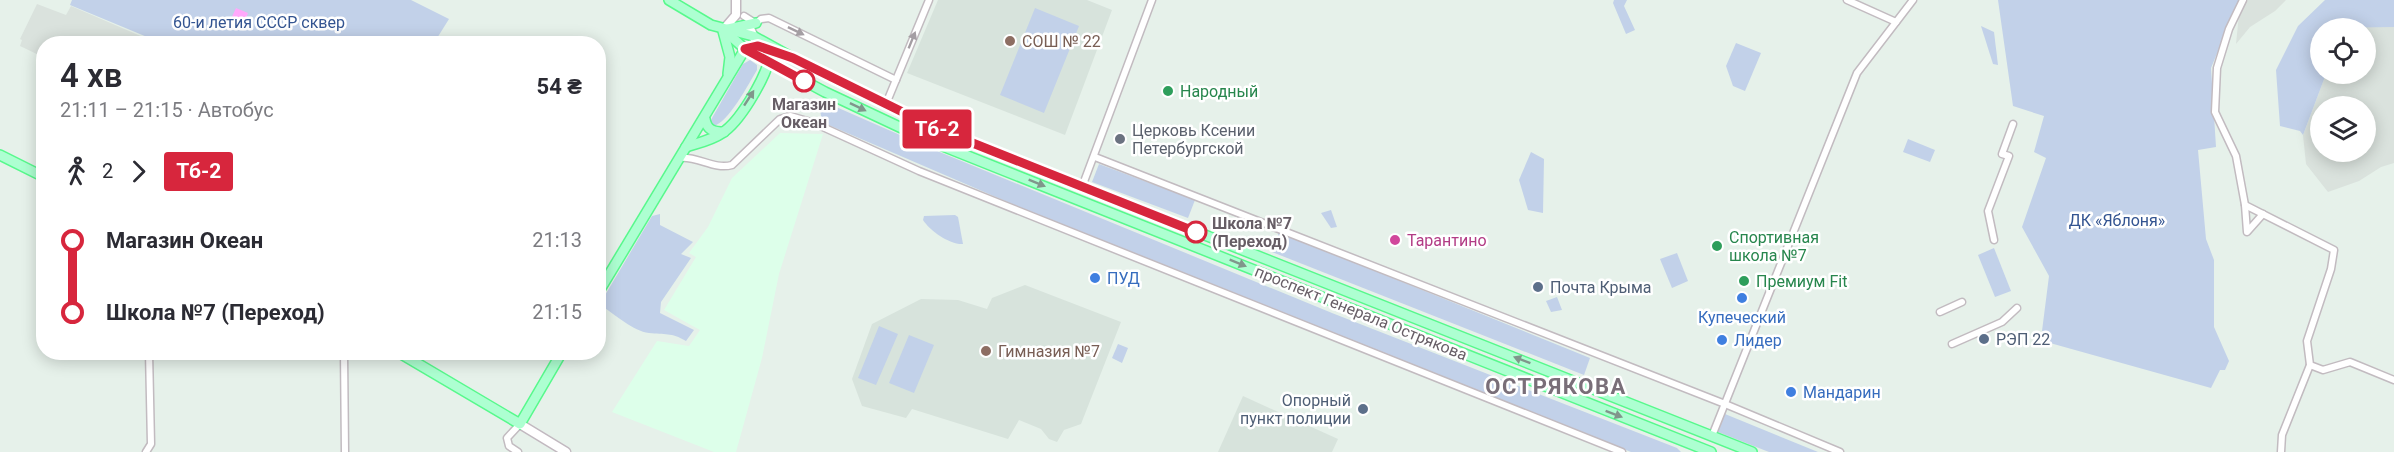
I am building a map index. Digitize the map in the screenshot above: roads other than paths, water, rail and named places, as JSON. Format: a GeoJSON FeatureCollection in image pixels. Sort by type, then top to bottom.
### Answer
{"type":"FeatureCollection","features":[{"type":"Feature","properties":{"kind":"main road","name":"проспект Генерала Острякова"},"geometry":{"type":"LineString","coordinates":[[669,0],[723,30],[745,49],[825,92],[925,139],[1704,451]]}},
{"type":"Feature","properties":{"kind":"main road"},"geometry":{"type":"LineString","coordinates":[[723,30],[736,15],[737,0]]}},
{"type":"Feature","properties":{"kind":"main road"},"geometry":{"type":"LineString","coordinates":[[686,147],[724,132],[735,121],[765,74],[769,61],[758,46],[749,21],[737,0]]}},
{"type":"Feature","properties":{"kind":"main road"},"geometry":{"type":"LineString","coordinates":[[723,30],[749,21]]}},
{"type":"Feature","properties":{"kind":"main road","name":"проспект Генерала Острякова"},"geometry":{"type":"LineString","coordinates":[[723,30],[753,36],[935,128],[1752,452]]}},
{"type":"Feature","properties":{"kind":"main road"},"geometry":{"type":"LineString","coordinates":[[723,30],[730,57],[727,82]]}},
{"type":"Feature","properties":{"kind":"main road"},"geometry":{"type":"LineString","coordinates":[[606,280],[705,119],[745,49],[758,46],[793,58]]}},
{"type":"Feature","properties":{"kind":"main road"},"geometry":{"type":"LineString","coordinates":[[705,119],[706,126],[711,131],[724,132]]}},
{"type":"Feature","properties":{"kind":"main road"},"geometry":{"type":"LineString","coordinates":[[0,155],[36,173]]}},
{"type":"Feature","properties":{"kind":"main road"},"geometry":{"type":"LineString","coordinates":[[412,360],[566,452]]}},
{"type":"Feature","properties":{"kind":"main road"},"geometry":{"type":"LineString","coordinates":[[520,424],[557,360]]}},
{"type":"Feature","properties":{"kind":"street"},"geometry":{"type":"LineString","coordinates":[[886,104],[929,0]]}},
{"type":"Feature","properties":{"kind":"street"},"geometry":{"type":"LineString","coordinates":[[1082,187],[1152,0]]}},
{"type":"Feature","properties":{"kind":"street"},"geometry":{"type":"LineString","coordinates":[[1847,0],[1896,22]]}},
{"type":"Feature","properties":{"kind":"street"},"geometry":{"type":"LineString","coordinates":[[1712,436],[1857,73],[1913,0]]}},
{"type":"Feature","properties":{"kind":"street"},"geometry":{"type":"LineString","coordinates":[[2243,0],[2229,29],[2217,68],[2215,112],[2236,156],[2247,231],[2263,214]]}},
{"type":"Feature","properties":{"kind":"street"},"geometry":{"type":"LineString","coordinates":[[749,21],[769,18],[896,80]]}},
{"type":"Feature","properties":{"kind":"street"},"geometry":{"type":"LineString","coordinates":[[679,158],[691,157],[715,165],[732,165],[780,119],[790,116],[1191,282],[1622,452]]}},
{"type":"Feature","properties":{"kind":"street"},"geometry":{"type":"LineString","coordinates":[[1994,240],[1988,210],[2009,156],[2001,154],[2013,123]]}},
{"type":"Feature","properties":{"kind":"street"},"geometry":{"type":"LineString","coordinates":[[1095,157],[1725,404],[1840,452]]}},
{"type":"Feature","properties":{"kind":"street"},"geometry":{"type":"LineString","coordinates":[[2245,205],[2334,250],[2331,269],[2307,341],[2310,365],[2282,435],[2281,452]]}},
{"type":"Feature","properties":{"kind":"street"},"geometry":{"type":"LineString","coordinates":[[1940,312],[1962,302]]}},
{"type":"Feature","properties":{"kind":"street"},"geometry":{"type":"LineString","coordinates":[[1952,344],[2002,322],[2017,308]]}},
{"type":"Feature","properties":{"kind":"street"},"geometry":{"type":"LineString","coordinates":[[146,452],[151,444],[149,360]]}},
{"type":"Feature","properties":{"kind":"street"},"geometry":{"type":"LineString","coordinates":[[344,360],[345,452]]}},
{"type":"Feature","properties":{"kind":"street"},"geometry":{"type":"LineString","coordinates":[[2310,365],[2323,370],[2350,362],[2394,380]]}},
{"type":"Feature","properties":{"kind":"street"},"geometry":{"type":"LineString","coordinates":[[518,452],[509,446],[507,438],[520,424]]}},
{"type":"Feature","properties":{"kind":"place","name":"СОШ № 22"},"geometry":{"type":"Point","coordinates":[1010,41]}},
{"type":"Feature","properties":{"kind":"place","name":"Магазин Океан"},"geometry":{"type":"Point","coordinates":[804,81]}},
{"type":"Feature","properties":{"kind":"place","name":"Народный"},"geometry":{"type":"Point","coordinates":[1168,91]}},
{"type":"Feature","properties":{"kind":"place","name":"Церковь Ксении Петербургской"},"geometry":{"type":"Point","coordinates":[1120,139]}},
{"type":"Feature","properties":{"kind":"place","name":"Школа №7 (Переход)"},"geometry":{"type":"Point","coordinates":[1196,232]}},
{"type":"Feature","properties":{"kind":"place","name":"Тарантино"},"geometry":{"type":"Point","coordinates":[1395,240]}},
{"type":"Feature","properties":{"kind":"place","name":"Спортивная школа №7"},"geometry":{"type":"Point","coordinates":[1717,246]}},
{"type":"Feature","properties":{"kind":"place","name":"ПУД"},"geometry":{"type":"Point","coordinates":[1095,278]}},
{"type":"Feature","properties":{"kind":"place","name":"Премиум Fit"},"geometry":{"type":"Point","coordinates":[1744,281]}},
{"type":"Feature","properties":{"kind":"place","name":"Почта Крыма"},"geometry":{"type":"Point","coordinates":[1538,287]}},
{"type":"Feature","properties":{"kind":"place","name":"Купеческий"},"geometry":{"type":"Point","coordinates":[1742,298]}},
{"type":"Feature","properties":{"kind":"place","name":"РЭП 22"},"geometry":{"type":"Point","coordinates":[1984,339]}},
{"type":"Feature","properties":{"kind":"place","name":"Лидер"},"geometry":{"type":"Point","coordinates":[1722,340]}},
{"type":"Feature","properties":{"kind":"place","name":"Гимназия №7"},"geometry":{"type":"Point","coordinates":[986,351]}},
{"type":"Feature","properties":{"kind":"place","name":"Мандарин"},"geometry":{"type":"Point","coordinates":[1791,392]}},
{"type":"Feature","properties":{"kind":"place","name":"Опорный пункт полиции"},"geometry":{"type":"Point","coordinates":[1363,409]}},
{"type":"Feature","properties":{"kind":"district","name":"ОСТРЯКОВА"},"geometry":{"type":"Point","coordinates":[1556,386]}},
{"type":"Feature","properties":{"kind":"park label","name":"60-и летия СССР сквер"},"geometry":{"type":"Point","coordinates":[259,22]}},
{"type":"Feature","properties":{"kind":"park label","name":"ДК «Яблоня»"},"geometry":{"type":"Point","coordinates":[2117,220]}}]}
